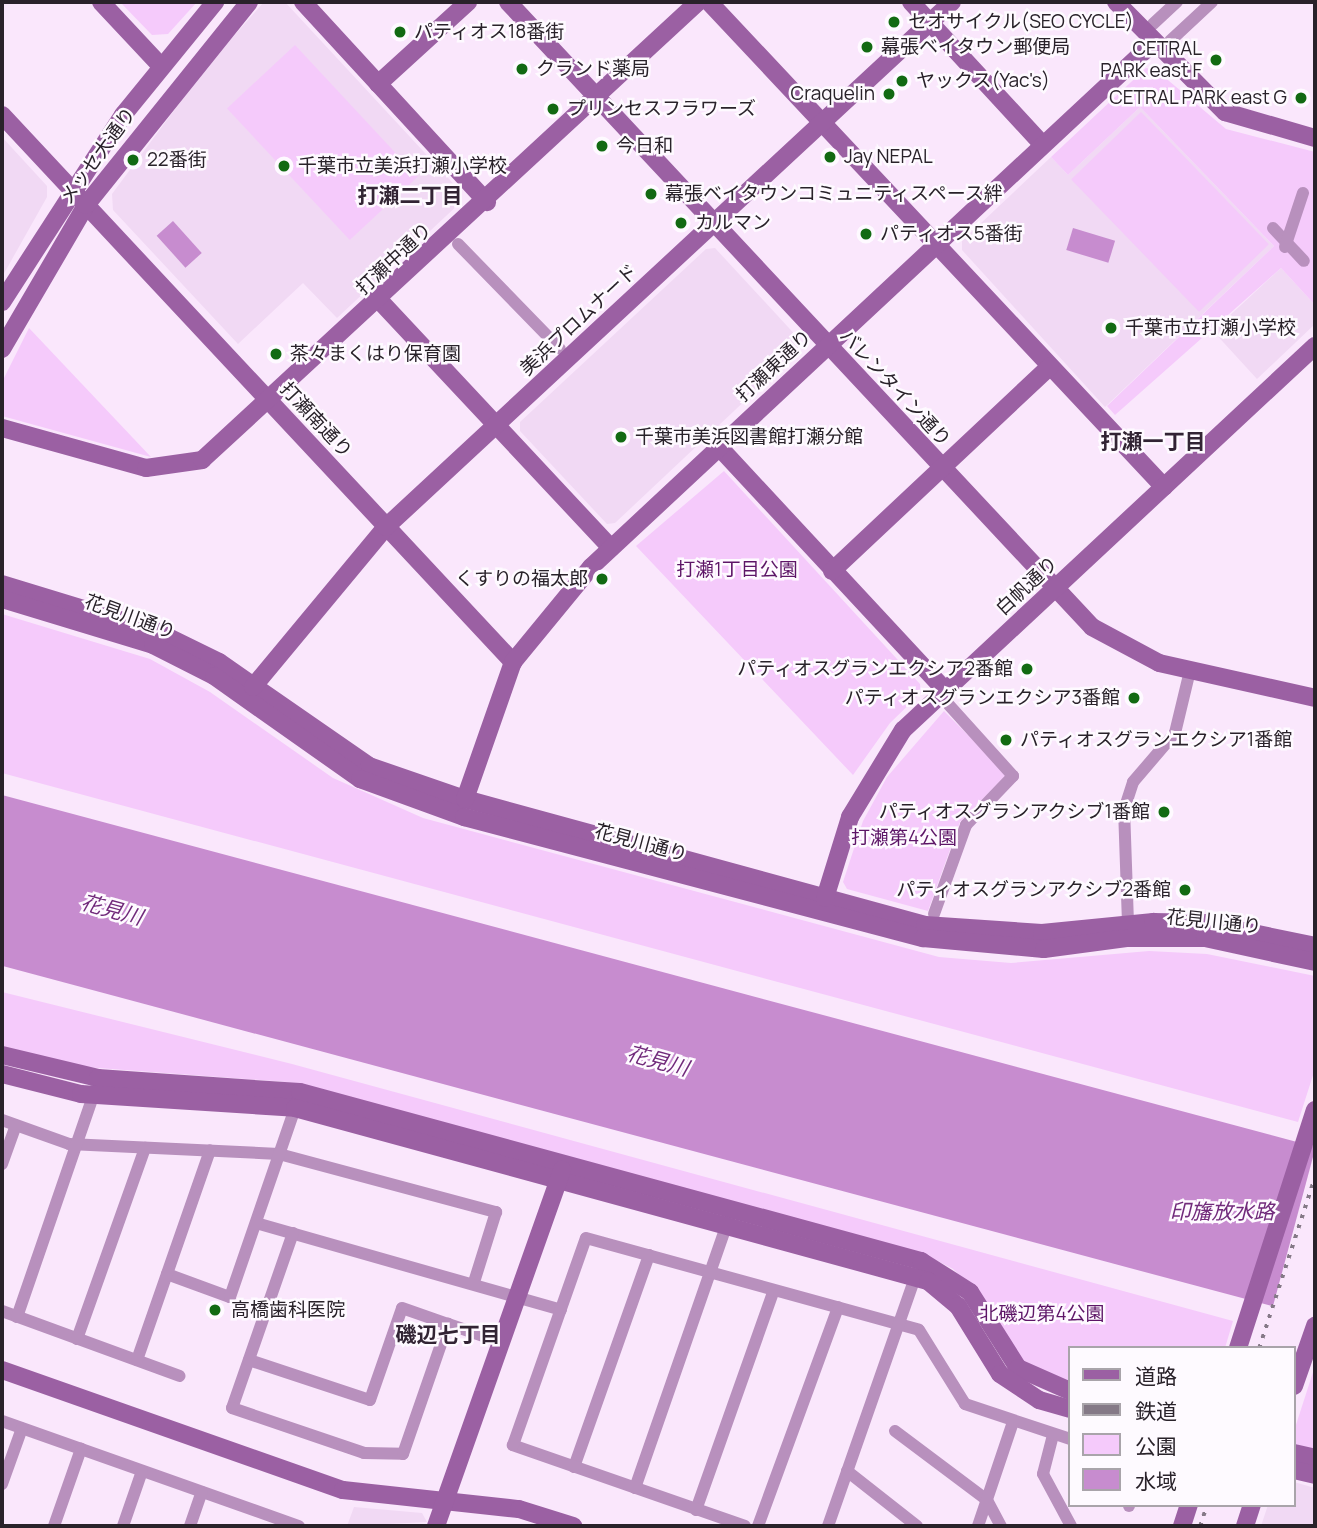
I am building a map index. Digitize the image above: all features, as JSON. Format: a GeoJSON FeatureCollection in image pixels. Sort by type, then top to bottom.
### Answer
{"type":"FeatureCollection","features":[{"type":"Feature","properties":{"kind":"street"},"geometry":{"type":"LineString","coordinates":[[101,2],[159,64]]}},
{"type":"Feature","properties":{"kind":"street","name":"メッセ大通り"},"geometry":{"type":"LineString","coordinates":[[2,302],[70,189],[159,64],[215,2]]}},
{"type":"Feature","properties":{"kind":"street","name":"メッセ大通り"},"geometry":{"type":"LineString","coordinates":[[2,349],[86,205],[249,2]]}},
{"type":"Feature","properties":{"kind":"street"},"geometry":{"type":"LineString","coordinates":[[303,2],[487,202]]}},
{"type":"Feature","properties":{"kind":"street"},"geometry":{"type":"LineString","coordinates":[[378,84],[468,2]]}},
{"type":"Feature","properties":{"kind":"street","name":"バレンタイン通り"},"geometry":{"type":"LineString","coordinates":[[508,2],[1092,627],[1140,657],[1315,698]]}},
{"type":"Feature","properties":{"kind":"street","name":"打瀬中通り"},"geometry":{"type":"LineString","coordinates":[[2,428],[167,470],[202,460],[380,302],[698,2]]}},
{"type":"Feature","properties":{"kind":"street"},"geometry":{"type":"LineString","coordinates":[[709,2],[1164,487]]}},
{"type":"Feature","properties":{"kind":"street"},"geometry":{"type":"LineString","coordinates":[[911,2],[1042,144]]}},
{"type":"Feature","properties":{"kind":"street","name":"美浜プロムナード"},"geometry":{"type":"LineString","coordinates":[[253,687],[386,527],[952,2]]}},
{"type":"Feature","properties":{"kind":"street"},"geometry":{"type":"LineString","coordinates":[[1116,2],[1162,42],[1225,112],[1315,138]]}},
{"type":"Feature","properties":{"kind":"street"},"geometry":{"type":"LineString","coordinates":[[1153,24],[1177,2]]}},
{"type":"Feature","properties":{"kind":"street"},"geometry":{"type":"LineString","coordinates":[[1162,42],[1212,2]]}},
{"type":"Feature","properties":{"kind":"street","name":"打瀬東通り"},"geometry":{"type":"LineString","coordinates":[[465,799],[513,662],[611,548],[1042,144],[1162,42]]}},
{"type":"Feature","properties":{"kind":"street","name":"打瀬南通り"},"geometry":{"type":"LineString","coordinates":[[2,115],[513,662]]}},
{"type":"Feature","properties":{"kind":"street"},"geometry":{"type":"LineString","coordinates":[[1287,246],[1302,193]]}},
{"type":"Feature","properties":{"kind":"street"},"geometry":{"type":"LineString","coordinates":[[1273,228],[1287,246],[1304,261]]}},
{"type":"Feature","properties":{"kind":"street"},"geometry":{"type":"LineString","coordinates":[[458,244],[560,349]]}},
{"type":"Feature","properties":{"kind":"street"},"geometry":{"type":"LineString","coordinates":[[380,302],[611,548]]}},
{"type":"Feature","properties":{"kind":"street","name":"白帆通り"},"geometry":{"type":"LineString","coordinates":[[825,898],[870,777],[903,730],[948,698],[1055,589],[1315,346]]}},
{"type":"Feature","properties":{"kind":"street"},"geometry":{"type":"LineString","coordinates":[[832,571],[1050,366]]}},
{"type":"Feature","properties":{"kind":"street"},"geometry":{"type":"LineString","coordinates":[[719,447],[948,698],[1013,775],[966,825],[934,914]]}},
{"type":"Feature","properties":{"kind":"street","name":"花見川通り"},"geometry":{"type":"LineString","coordinates":[[2,584],[156,631],[253,687],[369,766],[465,799],[825,898],[979,933],[1128,923],[1205,923],[1315,946]]}},
{"type":"Feature","properties":{"kind":"street","name":"花見川通り"},"geometry":{"type":"LineString","coordinates":[[2,600],[153,645],[214,676],[360,779],[464,817],[923,938],[1044,949],[1128,938],[1205,938],[1315,962]]}},
{"type":"Feature","properties":{"kind":"street"},"geometry":{"type":"LineString","coordinates":[[1128,923],[1124,810],[1133,782],[1175,733],[1188,679]]}},
{"type":"Feature","properties":{"kind":"street"},"geometry":{"type":"LineString","coordinates":[[2,1055],[96,1086]]}},
{"type":"Feature","properties":{"kind":"street"},"geometry":{"type":"LineString","coordinates":[[2,1074],[96,1086],[297,1100],[565,1163],[729,1218]]}},
{"type":"Feature","properties":{"kind":"street"},"geometry":{"type":"LineString","coordinates":[[17,1317],[79,1144],[96,1086]]}},
{"type":"Feature","properties":{"kind":"street"},"geometry":{"type":"LineString","coordinates":[[167,1274],[230,1297],[297,1100]]}},
{"type":"Feature","properties":{"kind":"street"},"geometry":{"type":"LineString","coordinates":[[297,1100],[558,1181],[729,1218],[918,1269],[970,1292],[1018,1368],[1068,1390]]}},
{"type":"Feature","properties":{"kind":"street"},"geometry":{"type":"LineString","coordinates":[[1239,1346],[1313,1115]]}},
{"type":"Feature","properties":{"kind":"street"},"geometry":{"type":"LineString","coordinates":[[2,1120],[79,1144],[279,1154],[496,1212],[474,1282]]}},
{"type":"Feature","properties":{"kind":"street"},"geometry":{"type":"LineString","coordinates":[[2,1164],[16,1125]]}},
{"type":"Feature","properties":{"kind":"street"},"geometry":{"type":"LineString","coordinates":[[77,1339],[145,1148]]}},
{"type":"Feature","properties":{"kind":"street"},"geometry":{"type":"LineString","coordinates":[[137,1360],[210,1150]]}},
{"type":"Feature","properties":{"kind":"street"},"geometry":{"type":"LineString","coordinates":[[436,1526],[565,1163]]}},
{"type":"Feature","properties":{"kind":"street"},"geometry":{"type":"LineString","coordinates":[[635,1488],[729,1218]]}},
{"type":"Feature","properties":{"kind":"street"},"geometry":{"type":"LineString","coordinates":[[256,1223],[519,1293],[561,1310]]}},
{"type":"Feature","properties":{"kind":"street"},"geometry":{"type":"LineString","coordinates":[[293,1233],[232,1408],[364,1453],[403,1454],[448,1324]]}},
{"type":"Feature","properties":{"kind":"street"},"geometry":{"type":"LineString","coordinates":[[745,1526],[513,1445],[586,1238],[919,1330],[965,1404],[1068,1439]]}},
{"type":"Feature","properties":{"kind":"street"},"geometry":{"type":"LineString","coordinates":[[574,1467],[649,1255]]}},
{"type":"Feature","properties":{"kind":"street"},"geometry":{"type":"LineString","coordinates":[[828,1526],[918,1269]]}},
{"type":"Feature","properties":{"kind":"street"},"geometry":{"type":"LineString","coordinates":[[918,1269],[958,1306],[990,1362],[1017,1390],[1068,1408]]}},
{"type":"Feature","properties":{"kind":"street"},"geometry":{"type":"LineString","coordinates":[[696,1510],[774,1290]]}},
{"type":"Feature","properties":{"kind":"street"},"geometry":{"type":"LineString","coordinates":[[758,1526],[838,1307]]}},
{"type":"Feature","properties":{"kind":"street"},"geometry":{"type":"LineString","coordinates":[[249,1360],[370,1400],[402,1308],[501,1342]]}},
{"type":"Feature","properties":{"kind":"street"},"geometry":{"type":"LineString","coordinates":[[2,1311],[180,1376]]}},
{"type":"Feature","properties":{"kind":"street"},"geometry":{"type":"LineString","coordinates":[[1296,1380],[1315,1326]]}},
{"type":"Feature","properties":{"kind":"street"},"geometry":{"type":"LineString","coordinates":[[2,1370],[343,1490],[519,1509],[572,1526]]}},
{"type":"Feature","properties":{"kind":"street"},"geometry":{"type":"LineString","coordinates":[[2,1421],[202,1492],[265,1520],[299,1526]]}},
{"type":"Feature","properties":{"kind":"street"},"geometry":{"type":"LineString","coordinates":[[978,1526],[1013,1422]]}},
{"type":"Feature","properties":{"kind":"street"},"geometry":{"type":"LineString","coordinates":[[2,1484],[22,1428]]}},
{"type":"Feature","properties":{"kind":"street"},"geometry":{"type":"LineString","coordinates":[[895,1431],[987,1500],[1001,1526]]}},
{"type":"Feature","properties":{"kind":"street"},"geometry":{"type":"LineString","coordinates":[[1053,1435],[1043,1474],[1071,1526]]}},
{"type":"Feature","properties":{"kind":"street"},"geometry":{"type":"LineString","coordinates":[[54,1526],[81,1449]]}},
{"type":"Feature","properties":{"kind":"street"},"geometry":{"type":"LineString","coordinates":[[1296,1453],[1315,1458]]}},
{"type":"Feature","properties":{"kind":"street"},"geometry":{"type":"LineString","coordinates":[[1296,1470],[1315,1475]]}},
{"type":"Feature","properties":{"kind":"street"},"geometry":{"type":"LineString","coordinates":[[123,1526],[142,1471]]}},
{"type":"Feature","properties":{"kind":"street"},"geometry":{"type":"LineString","coordinates":[[847,1471],[917,1526]]}},
{"type":"Feature","properties":{"kind":"street"},"geometry":{"type":"LineString","coordinates":[[190,1526],[202,1492]]}},
{"type":"Feature","properties":{"kind":"street"},"geometry":{"type":"LineString","coordinates":[[1182,1526],[1188,1507]]}},
{"type":"Feature","properties":{"kind":"street"},"geometry":{"type":"LineString","coordinates":[[1245,1526],[1251,1507]]}},
{"type":"Feature","properties":{"kind":"shaded area","name":"千葉市立美浜打瀬小学校"},"geometry":{"type":"Polygon","coordinates":[[[264,2],[285,2],[462,193],[461,202],[337,318],[303,283],[238,344],[113,210],[112,194],[207,66],[264,2]]]}},
{"type":"Feature","properties":{"kind":"shaded area","name":"千葉市立打瀬小学校"},"geometry":{"type":"Polygon","coordinates":[[[1140,107],[1274,246],[1105,407],[962,250],[962,241],[1051,157],[1068,175],[1140,107]]]}},
{"type":"Feature","properties":{"kind":"shaded area"},"geometry":{"type":"Polygon","coordinates":[[[2,137],[47,186],[47,197],[2,277],[2,137]]]}},
{"type":"Feature","properties":{"kind":"shaded area"},"geometry":{"type":"Polygon","coordinates":[[[715,248],[800,340],[801,348],[615,523],[607,524],[520,431],[520,422],[706,249],[715,248]]]}},
{"type":"Feature","properties":{"kind":"shaded area"},"geometry":{"type":"Polygon","coordinates":[[[1281,268],[1315,305],[1315,324],[1257,379],[1213,331],[1281,268]]]}},
{"type":"Feature","properties":{"kind":"shaded area"},"geometry":{"type":"Polygon","coordinates":[[[1296,1483],[1315,1488],[1315,1526],[1261,1526],[1267,1507],[1296,1507],[1296,1483]]]}},
{"type":"Feature","properties":{"kind":"shaded area"},"geometry":{"type":"Polygon","coordinates":[[[354,1507],[422,1513],[427,1522],[347,1526],[354,1507]]]}},
{"type":"Feature","properties":{"kind":"green space"},"geometry":{"type":"Polygon","coordinates":[[[120,2],[197,2],[168,34],[152,35],[120,2]]]}},
{"type":"Feature","properties":{"kind":"green space"},"geometry":{"type":"Polygon","coordinates":[[[295,45],[418,177],[350,240],[227,108],[295,45]]]}},
{"type":"Feature","properties":{"kind":"green space"},"geometry":{"type":"Polygon","coordinates":[[[1146,68],[1156,70],[1226,129],[1315,152],[1315,305],[1281,268],[1115,415],[1107,406],[1274,246],[1140,107],[1068,175],[1051,157],[1146,68]]]}},
{"type":"Feature","properties":{"kind":"green space"},"geometry":{"type":"Polygon","coordinates":[[[1141,112],[1269,244],[1199,312],[1071,179],[1141,112]]]}},
{"type":"Feature","properties":{"kind":"green space"},"geometry":{"type":"Polygon","coordinates":[[[29,328],[151,457],[2,416],[2,382],[29,328]]]}},
{"type":"Feature","properties":{"kind":"green space","name":"打瀬1丁目公園"},"geometry":{"type":"Polygon","coordinates":[[[724,471],[920,684],[921,693],[890,723],[853,775],[636,546],[724,471]]]}},
{"type":"Feature","properties":{"kind":"green space"},"geometry":{"type":"Polygon","coordinates":[[[2,614],[150,659],[210,692],[333,778],[423,818],[939,957],[1011,963],[1149,951],[1207,954],[1315,976],[1315,1069],[1298,1122],[2,773],[2,614]]]}},
{"type":"Feature","properties":{"kind":"green space","name":"打瀬第4公園"},"geometry":{"type":"Polygon","coordinates":[[[944,711],[1007,774],[960,822],[928,911],[847,889],[843,882],[863,821],[887,777],[944,711]]]}},
{"type":"Feature","properties":{"kind":"green space","name":"北磯辺第4公園"},"geometry":{"type":"Polygon","coordinates":[[[2,992],[292,1064],[1233,1321],[1226,1346],[1068,1346],[1068,1384],[1023,1366],[974,1290],[953,1269],[924,1254],[286,1082],[71,1066],[2,1046],[2,992]]]}},
{"type":"Feature","properties":{"kind":"green space"},"geometry":{"type":"Polygon","coordinates":[[[1315,1366],[1315,1450],[1296,1444],[1296,1425],[1315,1366]]]}},
{"type":"Feature","properties":{"kind":"water"},"geometry":{"type":"Polygon","coordinates":[[[173,221],[202,253],[185,268],[157,236],[173,221]]]}},
{"type":"Feature","properties":{"kind":"water"},"geometry":{"type":"Polygon","coordinates":[[[1073,228],[1115,241],[1108,263],[1066,250],[1073,228]]]}},
{"type":"Feature","properties":{"kind":"water","name":"印旛放水路"},"geometry":{"type":"Polygon","coordinates":[[[2,795],[1315,1147],[1273,1306],[2,966],[2,795]]]}},
{"type":"Feature","properties":{"kind":"railway"},"geometry":{"type":"LineString","coordinates":[[1260,1346],[1315,1177]]}},
{"type":"Feature","properties":{"kind":"railway"},"geometry":{"type":"LineString","coordinates":[[1200,1526],[1206,1507]]}},
{"type":"Feature","properties":{"kind":"place","name":"セオサイクル(SEO CYCLE)"},"geometry":{"type":"Point","coordinates":[894,22]}},
{"type":"Feature","properties":{"kind":"place","name":"パティオス18番街"},"geometry":{"type":"Point","coordinates":[400,32]}},
{"type":"Feature","properties":{"kind":"place","name":"幕張ベイタウン郵便局"},"geometry":{"type":"Point","coordinates":[867,47]}},
{"type":"Feature","properties":{"kind":"place","name":"CETRAL PARK east F"},"geometry":{"type":"Point","coordinates":[1216,60]}},
{"type":"Feature","properties":{"kind":"place","name":"クランド薬局"},"geometry":{"type":"Point","coordinates":[522,69]}},
{"type":"Feature","properties":{"kind":"place","name":"ヤックス(Yac's)"},"geometry":{"type":"Point","coordinates":[902,81]}},
{"type":"Feature","properties":{"kind":"place","name":"Craquelin"},"geometry":{"type":"Point","coordinates":[889,94]}},
{"type":"Feature","properties":{"kind":"place","name":"CETRAL PARK east G"},"geometry":{"type":"Point","coordinates":[1301,98]}},
{"type":"Feature","properties":{"kind":"place","name":"プリンセスフラワーズ"},"geometry":{"type":"Point","coordinates":[553,109]}},
{"type":"Feature","properties":{"kind":"place","name":"今日和"},"geometry":{"type":"Point","coordinates":[602,146]}},
{"type":"Feature","properties":{"kind":"place","name":"Jay NEPAL"},"geometry":{"type":"Point","coordinates":[830,157]}},
{"type":"Feature","properties":{"kind":"place","name":"22番街"},"geometry":{"type":"Point","coordinates":[133,160]}},
{"type":"Feature","properties":{"kind":"place","name":"千葉市立美浜打瀬小学校"},"geometry":{"type":"Point","coordinates":[284,166]}},
{"type":"Feature","properties":{"kind":"place","name":"幕張ベイタウンコミュニティスペース絆"},"geometry":{"type":"Point","coordinates":[651,194]}},
{"type":"Feature","properties":{"kind":"place","name":"カルマン"},"geometry":{"type":"Point","coordinates":[681,223]}},
{"type":"Feature","properties":{"kind":"place","name":"パティオス5番街"},"geometry":{"type":"Point","coordinates":[866,234]}},
{"type":"Feature","properties":{"kind":"place","name":"千葉市立打瀬小学校"},"geometry":{"type":"Point","coordinates":[1111,328]}},
{"type":"Feature","properties":{"kind":"place","name":"茶々まくはり保育園"},"geometry":{"type":"Point","coordinates":[276,354]}},
{"type":"Feature","properties":{"kind":"place","name":"千葉市美浜図書館打瀬分館"},"geometry":{"type":"Point","coordinates":[621,437]}},
{"type":"Feature","properties":{"kind":"place","name":"くすりの福太郎"},"geometry":{"type":"Point","coordinates":[602,579]}},
{"type":"Feature","properties":{"kind":"place","name":"パティオスグランエクシア2番館"},"geometry":{"type":"Point","coordinates":[1027,669]}},
{"type":"Feature","properties":{"kind":"place","name":"パティオスグランエクシア3番館"},"geometry":{"type":"Point","coordinates":[1134,698]}},
{"type":"Feature","properties":{"kind":"place","name":"パティオスグランエクシア1番館"},"geometry":{"type":"Point","coordinates":[1006,740]}},
{"type":"Feature","properties":{"kind":"place","name":"パティオスグランアクシブ1番館"},"geometry":{"type":"Point","coordinates":[1164,812]}},
{"type":"Feature","properties":{"kind":"place","name":"パティオスグランアクシブ2番館"},"geometry":{"type":"Point","coordinates":[1185,890]}},
{"type":"Feature","properties":{"kind":"place","name":"高橋歯科医院"},"geometry":{"type":"Point","coordinates":[215,1310]}},
{"type":"Feature","properties":{"kind":"district","name":"打瀬二丁目"},"geometry":{"type":"Point","coordinates":[410,195]}},
{"type":"Feature","properties":{"kind":"district","name":"打瀬一丁目"},"geometry":{"type":"Point","coordinates":[1153,441]}},
{"type":"Feature","properties":{"kind":"district","name":"磯辺七丁目"},"geometry":{"type":"Point","coordinates":[448,1334]}},
{"type":"Feature","properties":{"kind":"water label","name":"花見川"},"geometry":{"type":"Point","coordinates":[112,909]}},
{"type":"Feature","properties":{"kind":"water label","name":"花見川"},"geometry":{"type":"Point","coordinates":[658,1060]}}]}
